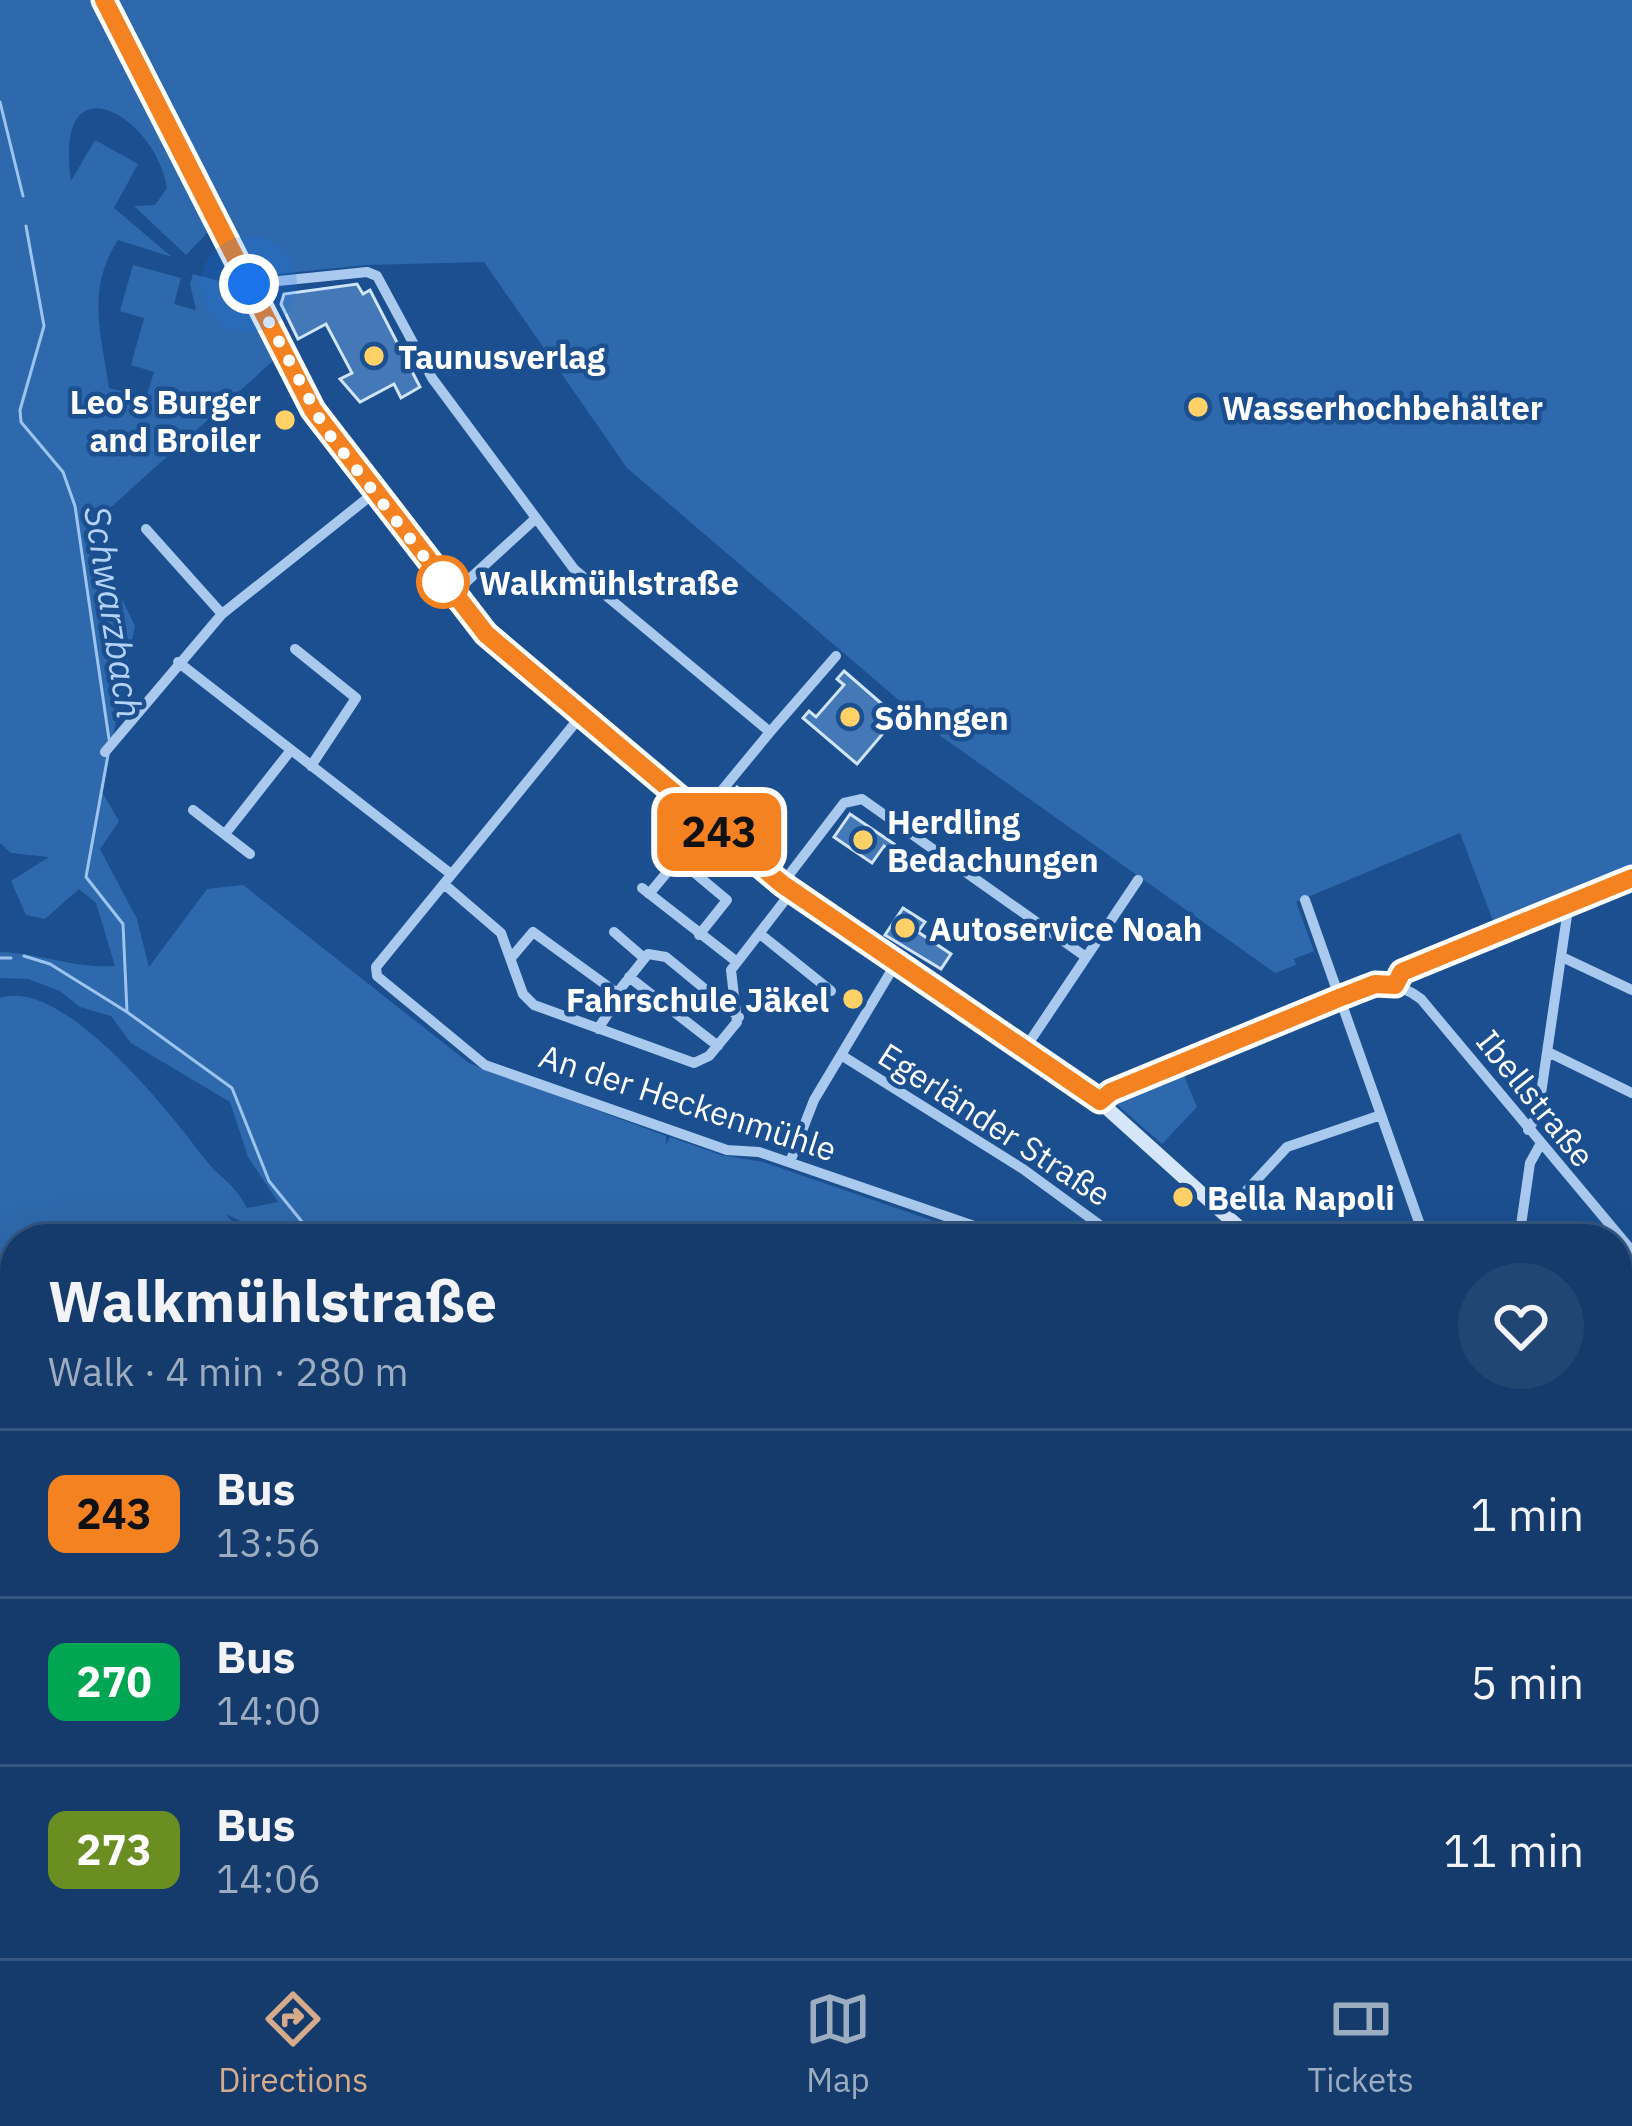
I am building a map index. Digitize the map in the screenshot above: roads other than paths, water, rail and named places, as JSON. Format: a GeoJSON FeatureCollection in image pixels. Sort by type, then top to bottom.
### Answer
{"type":"FeatureCollection","features":[{"type":"Feature","properties":{"kind":"main road"},"geometry":{"type":"LineString","coordinates":[[104,0],[313,410],[453,594],[502,649],[787,888],[1100,1101],[1236,1224]]}},
{"type":"Feature","properties":{"kind":"street"},"geometry":{"type":"LineString","coordinates":[[249,284],[367,272],[377,276],[427,371],[574,569],[770,731]]}},
{"type":"Feature","properties":{"kind":"street"},"geometry":{"type":"LineString","coordinates":[[105,752],[222,614],[374,493]]}},
{"type":"Feature","properties":{"kind":"street"},"geometry":{"type":"LineString","coordinates":[[453,594],[535,519]]}},
{"type":"Feature","properties":{"kind":"street"},"geometry":{"type":"LineString","coordinates":[[146,529],[222,614]]}},
{"type":"Feature","properties":{"kind":"street"},"geometry":{"type":"LineString","coordinates":[[295,649],[356,698],[310,766]]}},
{"type":"Feature","properties":{"kind":"street"},"geometry":{"type":"LineString","coordinates":[[700,817],[836,656]]}},
{"type":"Feature","properties":{"kind":"street"},"geometry":{"type":"LineString","coordinates":[[178,662],[448,879],[493,924],[527,1000],[689,1062],[703,1061],[739,1017]]}},
{"type":"Feature","properties":{"kind":"street"},"geometry":{"type":"LineString","coordinates":[[448,879],[580,717]]}},
{"type":"Feature","properties":{"kind":"street"},"geometry":{"type":"LineString","coordinates":[[224,834],[291,750]]}},
{"type":"Feature","properties":{"kind":"street"},"geometry":{"type":"LineString","coordinates":[[739,1017],[729,980],[736,962],[760,934],[844,803],[862,799],[1086,957]]}},
{"type":"Feature","properties":{"kind":"street"},"geometry":{"type":"LineString","coordinates":[[193,810],[250,854]]}},
{"type":"Feature","properties":{"kind":"street"},"geometry":{"type":"LineString","coordinates":[[699,935],[727,900],[678,859],[645,891],[699,935],[736,962]]}},
{"type":"Feature","properties":{"kind":"street","name":"An der Heckenmühle"},"geometry":{"type":"LineString","coordinates":[[448,879],[375,971],[484,1065],[727,1150],[759,1152],[969,1224]]}},
{"type":"Feature","properties":{"kind":"street"},"geometry":{"type":"LineString","coordinates":[[1024,1050],[1138,880]]}},
{"type":"Feature","properties":{"kind":"street"},"geometry":{"type":"LineString","coordinates":[[1100,1101],[1111,1092],[1339,998],[1375,984],[1395,985],[1402,972],[1569,902],[1630,882]]}},
{"type":"Feature","properties":{"kind":"street"},"geometry":{"type":"LineString","coordinates":[[1305,900],[1420,1224]]}},
{"type":"Feature","properties":{"kind":"street"},"geometry":{"type":"LineString","coordinates":[[1528,1130],[1538,1114],[1569,902]]}},
{"type":"Feature","properties":{"kind":"street"},"geometry":{"type":"LineString","coordinates":[[511,958],[532,932],[620,995],[598,1029]]}},
{"type":"Feature","properties":{"kind":"street"},"geometry":{"type":"LineString","coordinates":[[614,932],[644,958]]}},
{"type":"Feature","properties":{"kind":"street"},"geometry":{"type":"LineString","coordinates":[[760,934],[832,991]]}},
{"type":"Feature","properties":{"kind":"street"},"geometry":{"type":"LineString","coordinates":[[617,993],[648,954],[666,957],[739,1017]]}},
{"type":"Feature","properties":{"kind":"street"},"geometry":{"type":"LineString","coordinates":[[1562,957],[1632,990]]}},
{"type":"Feature","properties":{"kind":"street"},"geometry":{"type":"LineString","coordinates":[[790,1162],[814,1100],[896,963]]}},
{"type":"Feature","properties":{"kind":"street"},"geometry":{"type":"LineString","coordinates":[[629,977],[718,1046]]}},
{"type":"Feature","properties":{"kind":"street","name":"Ibellstraße"},"geometry":{"type":"LineString","coordinates":[[1395,985],[1421,999],[1609,1224]]}},
{"type":"Feature","properties":{"kind":"street"},"geometry":{"type":"LineString","coordinates":[[1548,1052],[1632,1093]]}},
{"type":"Feature","properties":{"kind":"street","name":"Egerländer Straße"},"geometry":{"type":"LineString","coordinates":[[841,1055],[1023,1169],[1098,1224]]}},
{"type":"Feature","properties":{"kind":"street"},"geometry":{"type":"LineString","coordinates":[[1225,1214],[1287,1147],[1381,1115]]}},
{"type":"Feature","properties":{"kind":"street"},"geometry":{"type":"LineString","coordinates":[[1521,1224],[1530,1163],[1540,1145]]}},
{"type":"Feature","properties":{"kind":"waterway","name":"Schwarzbach"},"geometry":{"type":"LineString","coordinates":[[0,102],[23,196]]}},
{"type":"Feature","properties":{"kind":"waterway","name":"Schwarzbach"},"geometry":{"type":"LineString","coordinates":[[26,226],[44,326],[20,410],[21,422],[63,472],[75,506],[109,739]]}},
{"type":"Feature","properties":{"kind":"waterway","name":"Schwarzbach"},"geometry":{"type":"LineString","coordinates":[[108,755],[86,877],[123,924],[127,1012]]}},
{"type":"Feature","properties":{"kind":"waterway","name":"Schwarzbach"},"geometry":{"type":"LineString","coordinates":[[24,956],[50,964],[127,1012],[232,1088],[269,1181],[304,1224]]}},
{"type":"Feature","properties":{"kind":"waterway","name":"Schwarzbach"},"geometry":{"type":"LineString","coordinates":[[0,958],[11,958]]}},
{"type":"Feature","properties":{"kind":"place","name":"Taunusverlag"},"geometry":{"type":"Point","coordinates":[374,356]}},
{"type":"Feature","properties":{"kind":"place","name":"Wasserhochbehälter"},"geometry":{"type":"Point","coordinates":[1198,407]}},
{"type":"Feature","properties":{"kind":"place","name":"Leo's Burger and Broiler"},"geometry":{"type":"Point","coordinates":[285,420]}},
{"type":"Feature","properties":{"kind":"place","name":"Walkmühlstraße"},"geometry":{"type":"Point","coordinates":[443,582]}},
{"type":"Feature","properties":{"kind":"place","name":"Söhngen"},"geometry":{"type":"Point","coordinates":[850,717]}},
{"type":"Feature","properties":{"kind":"place","name":"Herdling Bedachungen"},"geometry":{"type":"Point","coordinates":[863,840]}},
{"type":"Feature","properties":{"kind":"place","name":"Autoservice Noah"},"geometry":{"type":"Point","coordinates":[905,928]}},
{"type":"Feature","properties":{"kind":"place","name":"Fahrschule Jäkel"},"geometry":{"type":"Point","coordinates":[853,999]}},
{"type":"Feature","properties":{"kind":"place","name":"Bella Napoli"},"geometry":{"type":"Point","coordinates":[1183,1197]}}]}
